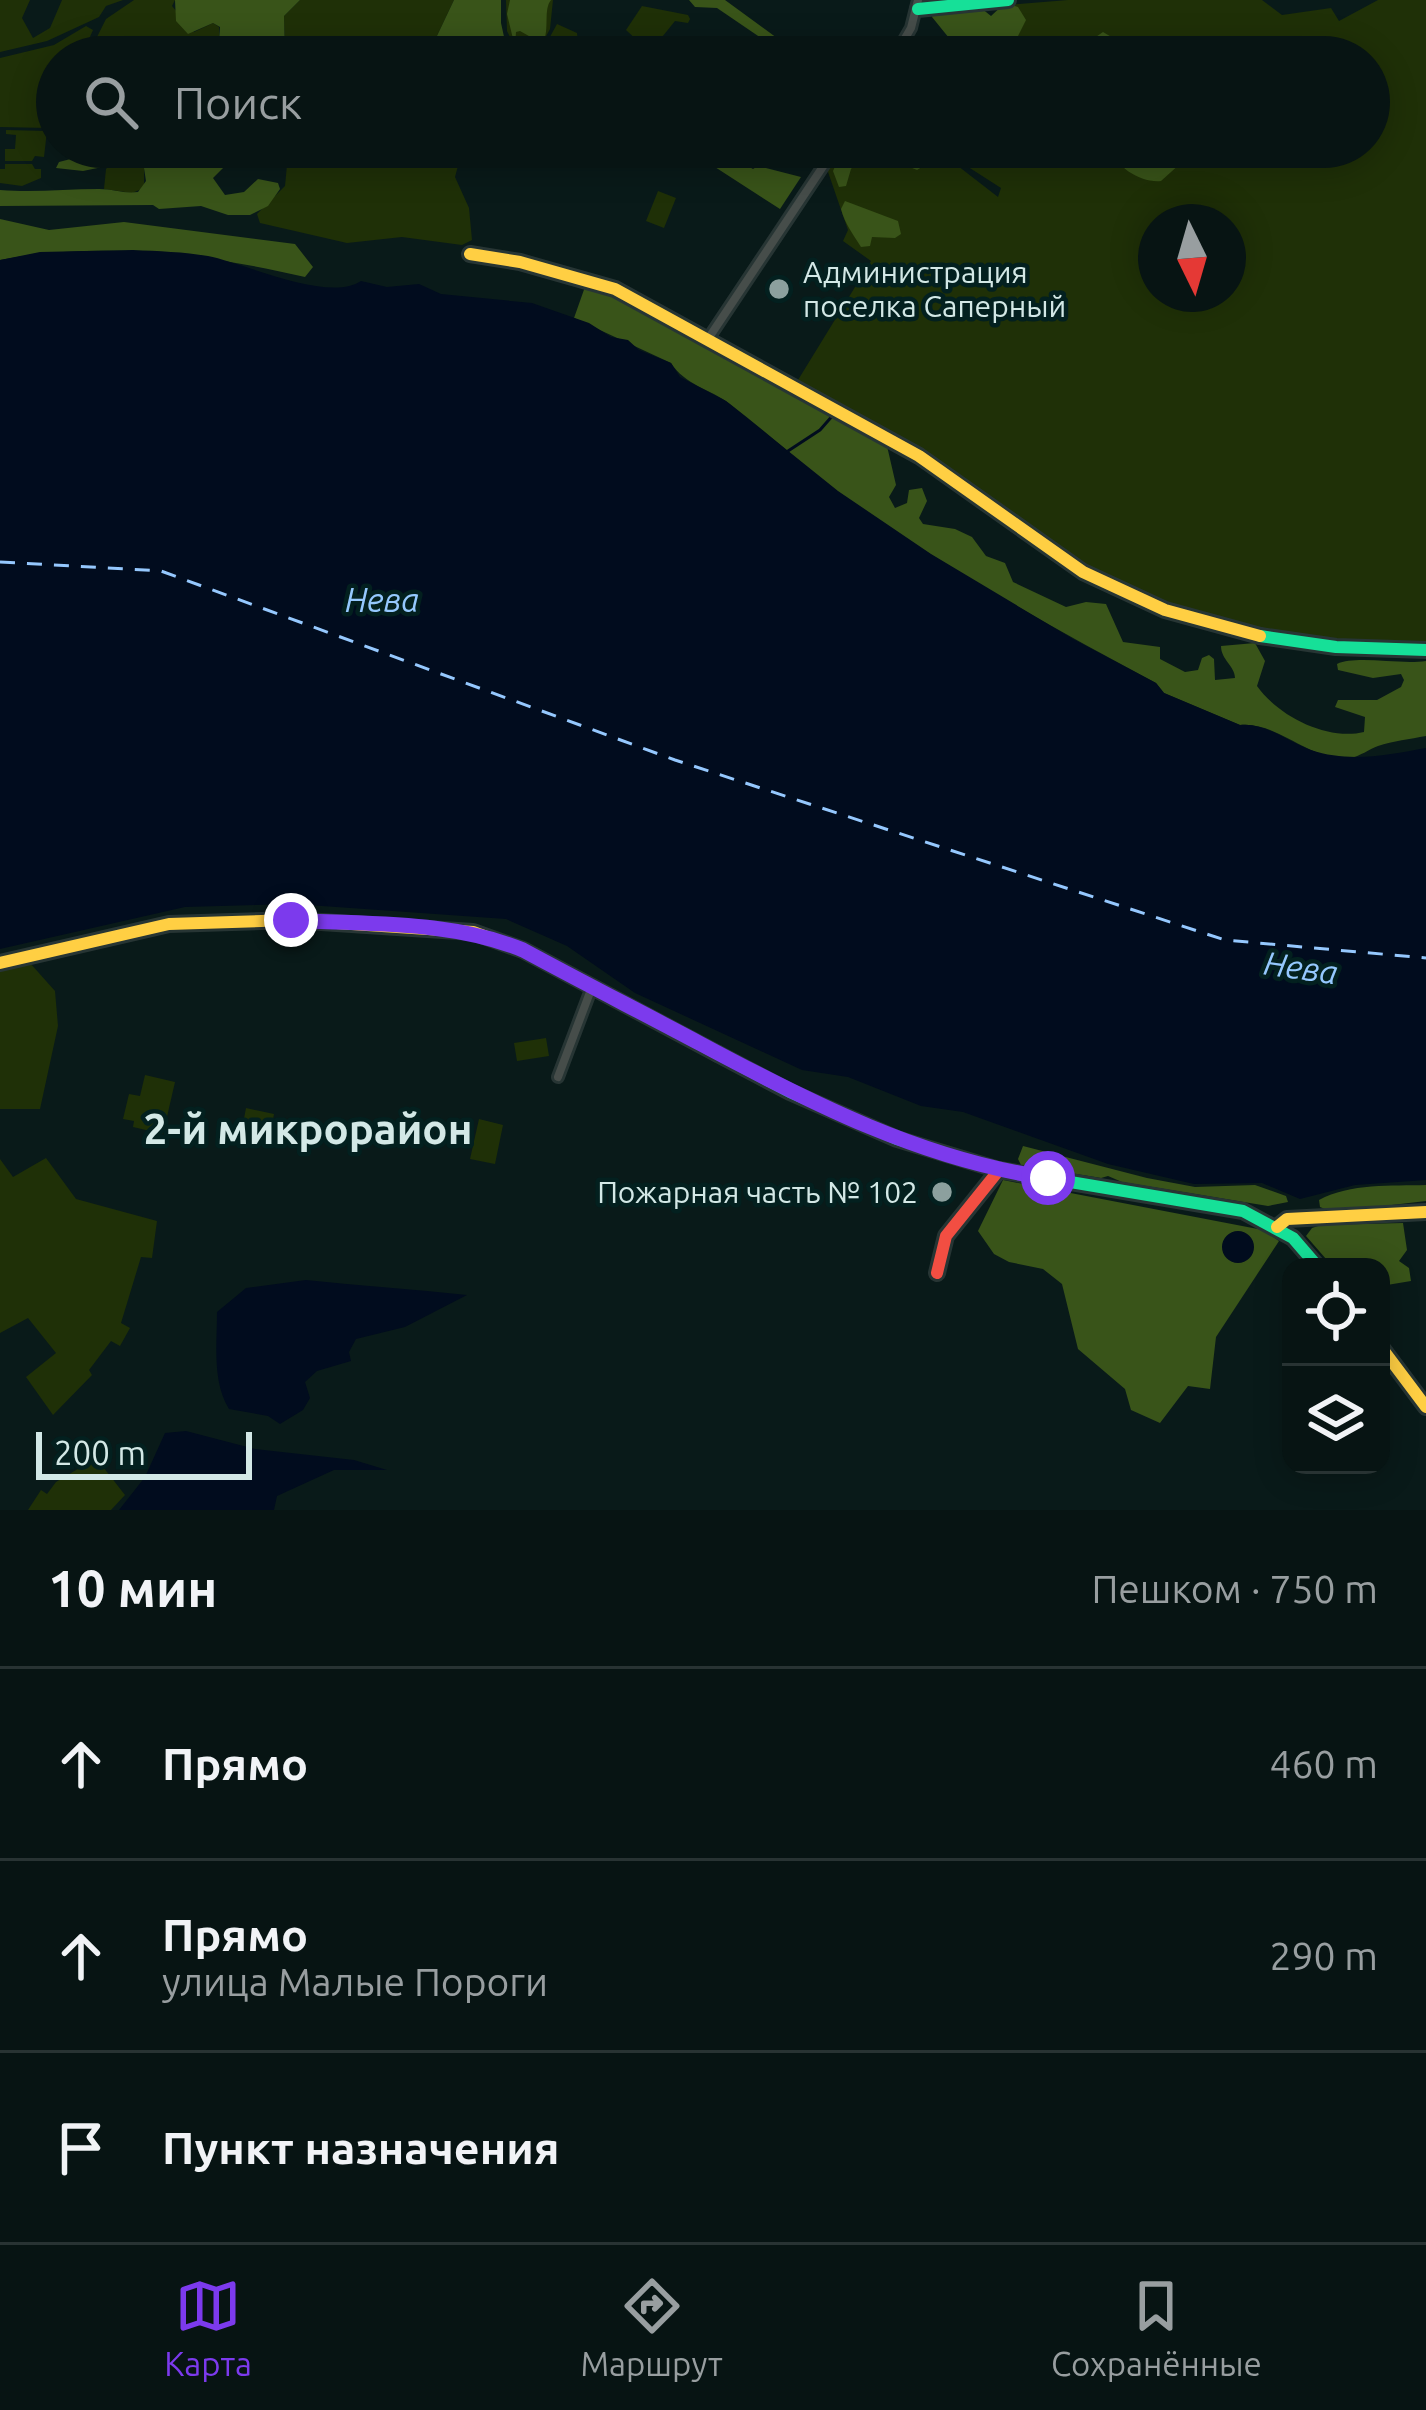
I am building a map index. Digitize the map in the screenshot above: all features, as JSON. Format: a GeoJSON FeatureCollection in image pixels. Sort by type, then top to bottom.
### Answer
{"type":"FeatureCollection","features":[{"type":"Feature","properties":{"kind":"street"},"geometry":{"type":"LineString","coordinates":[[904,36],[918,4],[1008,0]]}},
{"type":"Feature","properties":{"kind":"street"},"geometry":{"type":"LineString","coordinates":[[709,339],[822,168]]}},
{"type":"Feature","properties":{"kind":"street"},"geometry":{"type":"LineString","coordinates":[[470,254],[607,285],[919,455],[1079,570],[1154,608],[1240,635],[1313,647],[1426,650]]}},
{"type":"Feature","properties":{"kind":"street"},"geometry":{"type":"LineString","coordinates":[[0,963],[169,924],[291,920],[459,929],[493,938],[790,1092],[897,1139],[999,1170],[1244,1211],[1293,1238],[1310,1258]]}},
{"type":"Feature","properties":{"kind":"street"},"geometry":{"type":"LineString","coordinates":[[558,1077],[592,986]]}},
{"type":"Feature","properties":{"kind":"street"},"geometry":{"type":"LineString","coordinates":[[937,1273],[946,1235],[999,1170]]}},
{"type":"Feature","properties":{"kind":"street"},"geometry":{"type":"LineString","coordinates":[[1276,1228],[1288,1219],[1426,1212]]}},
{"type":"Feature","properties":{"kind":"street"},"geometry":{"type":"LineString","coordinates":[[1390,1359],[1426,1407]]}},
{"type":"Feature","properties":{"kind":"green space"},"geometry":{"type":"Polygon","coordinates":[[[0,0],[30,0],[22,18],[36,44],[0,52],[0,0]]]}},
{"type":"Feature","properties":{"kind":"green space"},"geometry":{"type":"Polygon","coordinates":[[[62,0],[123,0],[106,6],[99,17],[58,36],[36,36],[50,28],[62,0]]]}},
{"type":"Feature","properties":{"kind":"green space"},"geometry":{"type":"Polygon","coordinates":[[[134,0],[175,0],[172,6],[194,32],[213,23],[219,27],[219,36],[98,36],[106,19],[134,0]]]}},
{"type":"Feature","properties":{"kind":"green space"},"geometry":{"type":"Polygon","coordinates":[[[175,0],[300,0],[284,16],[284,36],[219,36],[220,27],[213,23],[188,34],[176,21],[175,0]]]}},
{"type":"Feature","properties":{"kind":"green space"},"geometry":{"type":"Polygon","coordinates":[[[300,0],[454,0],[437,36],[284,36],[284,16],[300,0]]]}},
{"type":"Feature","properties":{"kind":"green space"},"geometry":{"type":"Polygon","coordinates":[[[454,0],[501,0],[504,36],[437,36],[454,0]]]}},
{"type":"Feature","properties":{"kind":"green space"},"geometry":{"type":"Polygon","coordinates":[[[506,0],[553,0],[546,36],[510,36],[506,0]]]}},
{"type":"Feature","properties":{"kind":"green space"},"geometry":{"type":"Polygon","coordinates":[[[510,0],[551,0],[545,36],[520,31],[512,36],[507,14],[510,0]]]}},
{"type":"Feature","properties":{"kind":"green space"},"geometry":{"type":"Polygon","coordinates":[[[689,0],[725,0],[774,36],[758,36],[717,8],[695,7],[689,0]]]}},
{"type":"Feature","properties":{"kind":"green space"},"geometry":{"type":"Polygon","coordinates":[[[1068,0],[1262,0],[1282,15],[1331,8],[1339,21],[1378,0],[1426,0],[1426,645],[1255,631],[1156,603],[1088,569],[798,380],[871,261],[843,241],[848,230],[828,168],[961,168],[998,197],[1001,188],[970,168],[1390,168],[1390,36],[987,36],[1007,5],[1068,0]]]}},
{"type":"Feature","properties":{"kind":"green space"},"geometry":{"type":"Polygon","coordinates":[[[1005,3],[1018,7],[1026,20],[1018,36],[947,36],[932,17],[933,10],[981,8],[991,16],[1005,3]]]}},
{"type":"Feature","properties":{"kind":"green space"},"geometry":{"type":"Polygon","coordinates":[[[642,6],[690,19],[688,23],[675,21],[663,36],[633,36],[626,30],[642,6]]]}},
{"type":"Feature","properties":{"kind":"green space"},"geometry":{"type":"Polygon","coordinates":[[[557,24],[577,36],[550,36],[557,24]]]}},
{"type":"Feature","properties":{"kind":"green space"},"geometry":{"type":"Polygon","coordinates":[[[86,26],[93,30],[90,36],[69,36],[86,26]]]}},
{"type":"Feature","properties":{"kind":"green space"},"geometry":{"type":"Polygon","coordinates":[[[36,49],[36,128],[0,127],[0,58],[36,49]]]}},
{"type":"Feature","properties":{"kind":"green space"},"geometry":{"type":"Polygon","coordinates":[[[6,130],[36,131],[32,161],[5,161],[5,149],[15,149],[16,135],[6,130]]]}},
{"type":"Feature","properties":{"kind":"green space"},"geometry":{"type":"Polygon","coordinates":[[[5,164],[32,164],[41,169],[41,178],[22,186],[0,183],[5,164]]]}},
{"type":"Feature","properties":{"kind":"green space"},"geometry":{"type":"Polygon","coordinates":[[[144,168],[144,188],[132,193],[104,189],[106,169],[144,168]]]}},
{"type":"Feature","properties":{"kind":"green space"},"geometry":{"type":"Polygon","coordinates":[[[144,168],[223,168],[213,178],[225,195],[244,192],[258,179],[278,183],[280,189],[268,206],[250,215],[228,215],[201,206],[0,206],[0,190],[138,192],[146,181],[144,168]]]}},
{"type":"Feature","properties":{"kind":"green space"},"geometry":{"type":"Polygon","coordinates":[[[287,168],[457,168],[455,177],[469,208],[472,240],[462,245],[402,237],[347,243],[260,223],[257,214],[285,186],[287,168]]]}},
{"type":"Feature","properties":{"kind":"green space"},"geometry":{"type":"Polygon","coordinates":[[[717,168],[766,168],[801,177],[780,209],[717,168]]]}},
{"type":"Feature","properties":{"kind":"green space"},"geometry":{"type":"Polygon","coordinates":[[[852,168],[846,186],[839,187],[833,171],[852,168]]]}},
{"type":"Feature","properties":{"kind":"green space"},"geometry":{"type":"Polygon","coordinates":[[[1125,168],[1175,168],[1161,181],[1125,168]]]}},
{"type":"Feature","properties":{"kind":"green space"},"geometry":{"type":"Polygon","coordinates":[[[658,191],[676,198],[664,228],[646,221],[658,191]]]}},
{"type":"Feature","properties":{"kind":"green space"},"geometry":{"type":"Polygon","coordinates":[[[845,201],[898,221],[901,234],[872,237],[870,246],[861,247],[841,209],[845,201]]]}},
{"type":"Feature","properties":{"kind":"green space"},"geometry":{"type":"Polygon","coordinates":[[[0,219],[49,230],[124,222],[295,244],[313,267],[305,277],[230,262],[114,251],[0,260],[0,219]]]}},
{"type":"Feature","properties":{"kind":"green space"},"geometry":{"type":"Polygon","coordinates":[[[586,284],[614,292],[617,299],[674,325],[887,446],[896,485],[889,497],[895,508],[907,503],[909,490],[922,488],[927,501],[919,518],[923,524],[972,537],[986,556],[1005,563],[1013,582],[1066,607],[1106,604],[1123,642],[1160,647],[1160,659],[1185,672],[1198,670],[1202,658],[1209,655],[1214,659],[1215,680],[1235,678],[1221,646],[1255,643],[1265,661],[1257,686],[1266,697],[1304,724],[1350,734],[1364,732],[1365,717],[1335,707],[1338,700],[1377,700],[1401,687],[1404,680],[1401,674],[1373,678],[1338,670],[1337,664],[1426,661],[1426,736],[1336,758],[1164,693],[1156,683],[994,593],[876,518],[730,404],[683,377],[671,363],[574,318],[586,284]]]}},
{"type":"Feature","properties":{"kind":"green space"},"geometry":{"type":"Polygon","coordinates":[[[30,963],[55,991],[58,1026],[40,1109],[0,1109],[0,971],[30,963]]]}},
{"type":"Feature","properties":{"kind":"green space"},"geometry":{"type":"Polygon","coordinates":[[[546,1038],[549,1056],[517,1061],[514,1043],[546,1038]]]}},
{"type":"Feature","properties":{"kind":"green space"},"geometry":{"type":"Polygon","coordinates":[[[145,1075],[175,1082],[163,1134],[133,1127],[134,1121],[123,1119],[129,1094],[140,1096],[145,1075]]]}},
{"type":"Feature","properties":{"kind":"green space"},"geometry":{"type":"Polygon","coordinates":[[[246,1108],[274,1114],[270,1135],[242,1129],[246,1108]]]}},
{"type":"Feature","properties":{"kind":"green space"},"geometry":{"type":"Polygon","coordinates":[[[479,1119],[503,1125],[495,1164],[470,1159],[479,1119]]]}},
{"type":"Feature","properties":{"kind":"green space"},"geometry":{"type":"Polygon","coordinates":[[[1023,1146],[1195,1187],[1255,1185],[1286,1196],[1288,1202],[1268,1206],[1021,1165],[1018,1159],[1023,1146]]]}},
{"type":"Feature","properties":{"kind":"green space"},"geometry":{"type":"Polygon","coordinates":[[[46,1158],[76,1199],[157,1221],[152,1258],[141,1257],[121,1323],[130,1328],[120,1346],[111,1341],[89,1370],[92,1375],[53,1415],[26,1377],[56,1353],[28,1318],[0,1333],[0,1159],[13,1177],[46,1158]]]}},
{"type":"Feature","properties":{"kind":"green space"},"geometry":{"type":"Polygon","coordinates":[[[1003,1180],[1263,1230],[1279,1241],[1216,1337],[1210,1389],[1188,1386],[1160,1423],[1131,1410],[1125,1389],[1078,1349],[1062,1284],[1043,1269],[994,1254],[978,1231],[1003,1180]]]}},
{"type":"Feature","properties":{"kind":"green space"},"geometry":{"type":"Polygon","coordinates":[[[1426,1185],[1426,1201],[1332,1212],[1320,1207],[1319,1200],[1344,1191],[1426,1185]]]}},
{"type":"Feature","properties":{"kind":"green space"},"geometry":{"type":"Polygon","coordinates":[[[1403,1223],[1407,1250],[1399,1261],[1409,1268],[1411,1281],[1390,1284],[1390,1258],[1325,1258],[1306,1236],[1321,1225],[1403,1223]]]}},
{"type":"Feature","properties":{"kind":"green space"},"geometry":{"type":"Polygon","coordinates":[[[96,1458],[125,1495],[111,1510],[28,1510],[41,1490],[47,1494],[56,1482],[96,1458]]]}},
{"type":"Feature","properties":{"kind":"water","name":"Нева"},"geometry":{"type":"Polygon","coordinates":[[[133,250],[208,256],[308,285],[419,284],[441,294],[532,303],[589,323],[671,363],[680,377],[726,401],[838,491],[931,554],[1156,683],[1164,693],[1325,754],[1368,756],[1426,748],[1426,1180],[1355,1185],[1300,1199],[1262,1183],[1194,1184],[1108,1164],[963,1112],[921,1106],[848,1077],[802,1070],[635,993],[567,946],[506,919],[294,904],[185,907],[0,949],[0,260],[40,252],[133,250]]]}},
{"type":"Feature","properties":{"kind":"water"},"geometry":{"type":"Polygon","coordinates":[[[1238,1231],[1249,1236],[1254,1247],[1249,1258],[1238,1263],[1227,1258],[1222,1247],[1227,1236],[1238,1231]]]}},
{"type":"Feature","properties":{"kind":"water"},"geometry":{"type":"Polygon","coordinates":[[[306,1280],[467,1295],[405,1327],[356,1339],[349,1352],[351,1361],[317,1371],[305,1382],[310,1398],[303,1410],[280,1424],[268,1416],[229,1409],[218,1374],[217,1312],[246,1288],[306,1280]]]}},
{"type":"Feature","properties":{"kind":"water"},"geometry":{"type":"Polygon","coordinates":[[[186,1431],[255,1449],[354,1460],[387,1470],[334,1470],[277,1496],[274,1510],[119,1510],[145,1477],[165,1433],[186,1431]]]}},
{"type":"Feature","properties":{"kind":"waterway"},"geometry":{"type":"LineString","coordinates":[[788,451],[820,430],[834,414]]}},
{"type":"Feature","properties":{"kind":"ferry route"},"geometry":{"type":"LineString","coordinates":[[0,562],[161,571],[675,760],[1225,940],[1426,958]]}},
{"type":"Feature","properties":{"kind":"traffic: fast"},"geometry":{"type":"LineString","coordinates":[[918,9],[1008,0]]}},
{"type":"Feature","properties":{"kind":"traffic: fast"},"geometry":{"type":"LineString","coordinates":[[1260,636],[1336,647],[1426,650]]}},
{"type":"Feature","properties":{"kind":"traffic: fast"},"geometry":{"type":"LineString","coordinates":[[718,1054],[897,1139],[999,1170],[1243,1211],[1293,1238],[1310,1258]]}},
{"type":"Feature","properties":{"kind":"traffic: slow"},"geometry":{"type":"LineString","coordinates":[[470,254],[520,262],[615,289],[919,456],[1083,572],[1165,610],[1260,636]]}},
{"type":"Feature","properties":{"kind":"traffic: slow"},"geometry":{"type":"LineString","coordinates":[[0,963],[169,924],[291,920],[473,932],[523,950],[718,1054]]}},
{"type":"Feature","properties":{"kind":"traffic: slow"},"geometry":{"type":"LineString","coordinates":[[1277,1227],[1287,1219],[1426,1212]]}},
{"type":"Feature","properties":{"kind":"traffic: slow"},"geometry":{"type":"LineString","coordinates":[[1390,1359],[1426,1407]]}},
{"type":"Feature","properties":{"kind":"traffic: jam"},"geometry":{"type":"LineString","coordinates":[[937,1273],[946,1236],[999,1170]]}},
{"type":"Feature","properties":{"kind":"place","name":"Администрация поселка Саперный"},"geometry":{"type":"Point","coordinates":[779,289]}},
{"type":"Feature","properties":{"kind":"place","name":"Пожарная часть № 102"},"geometry":{"type":"Point","coordinates":[942,1192]}},
{"type":"Feature","properties":{"kind":"district","name":"2-й микрорайон"},"geometry":{"type":"Point","coordinates":[308,1128]}},
{"type":"Feature","properties":{"kind":"route"},"geometry":{"type":"LineString","coordinates":[[291,920],[459,929],[493,938],[790,1092],[897,1139],[999,1170],[1048,1178]]}}]}
